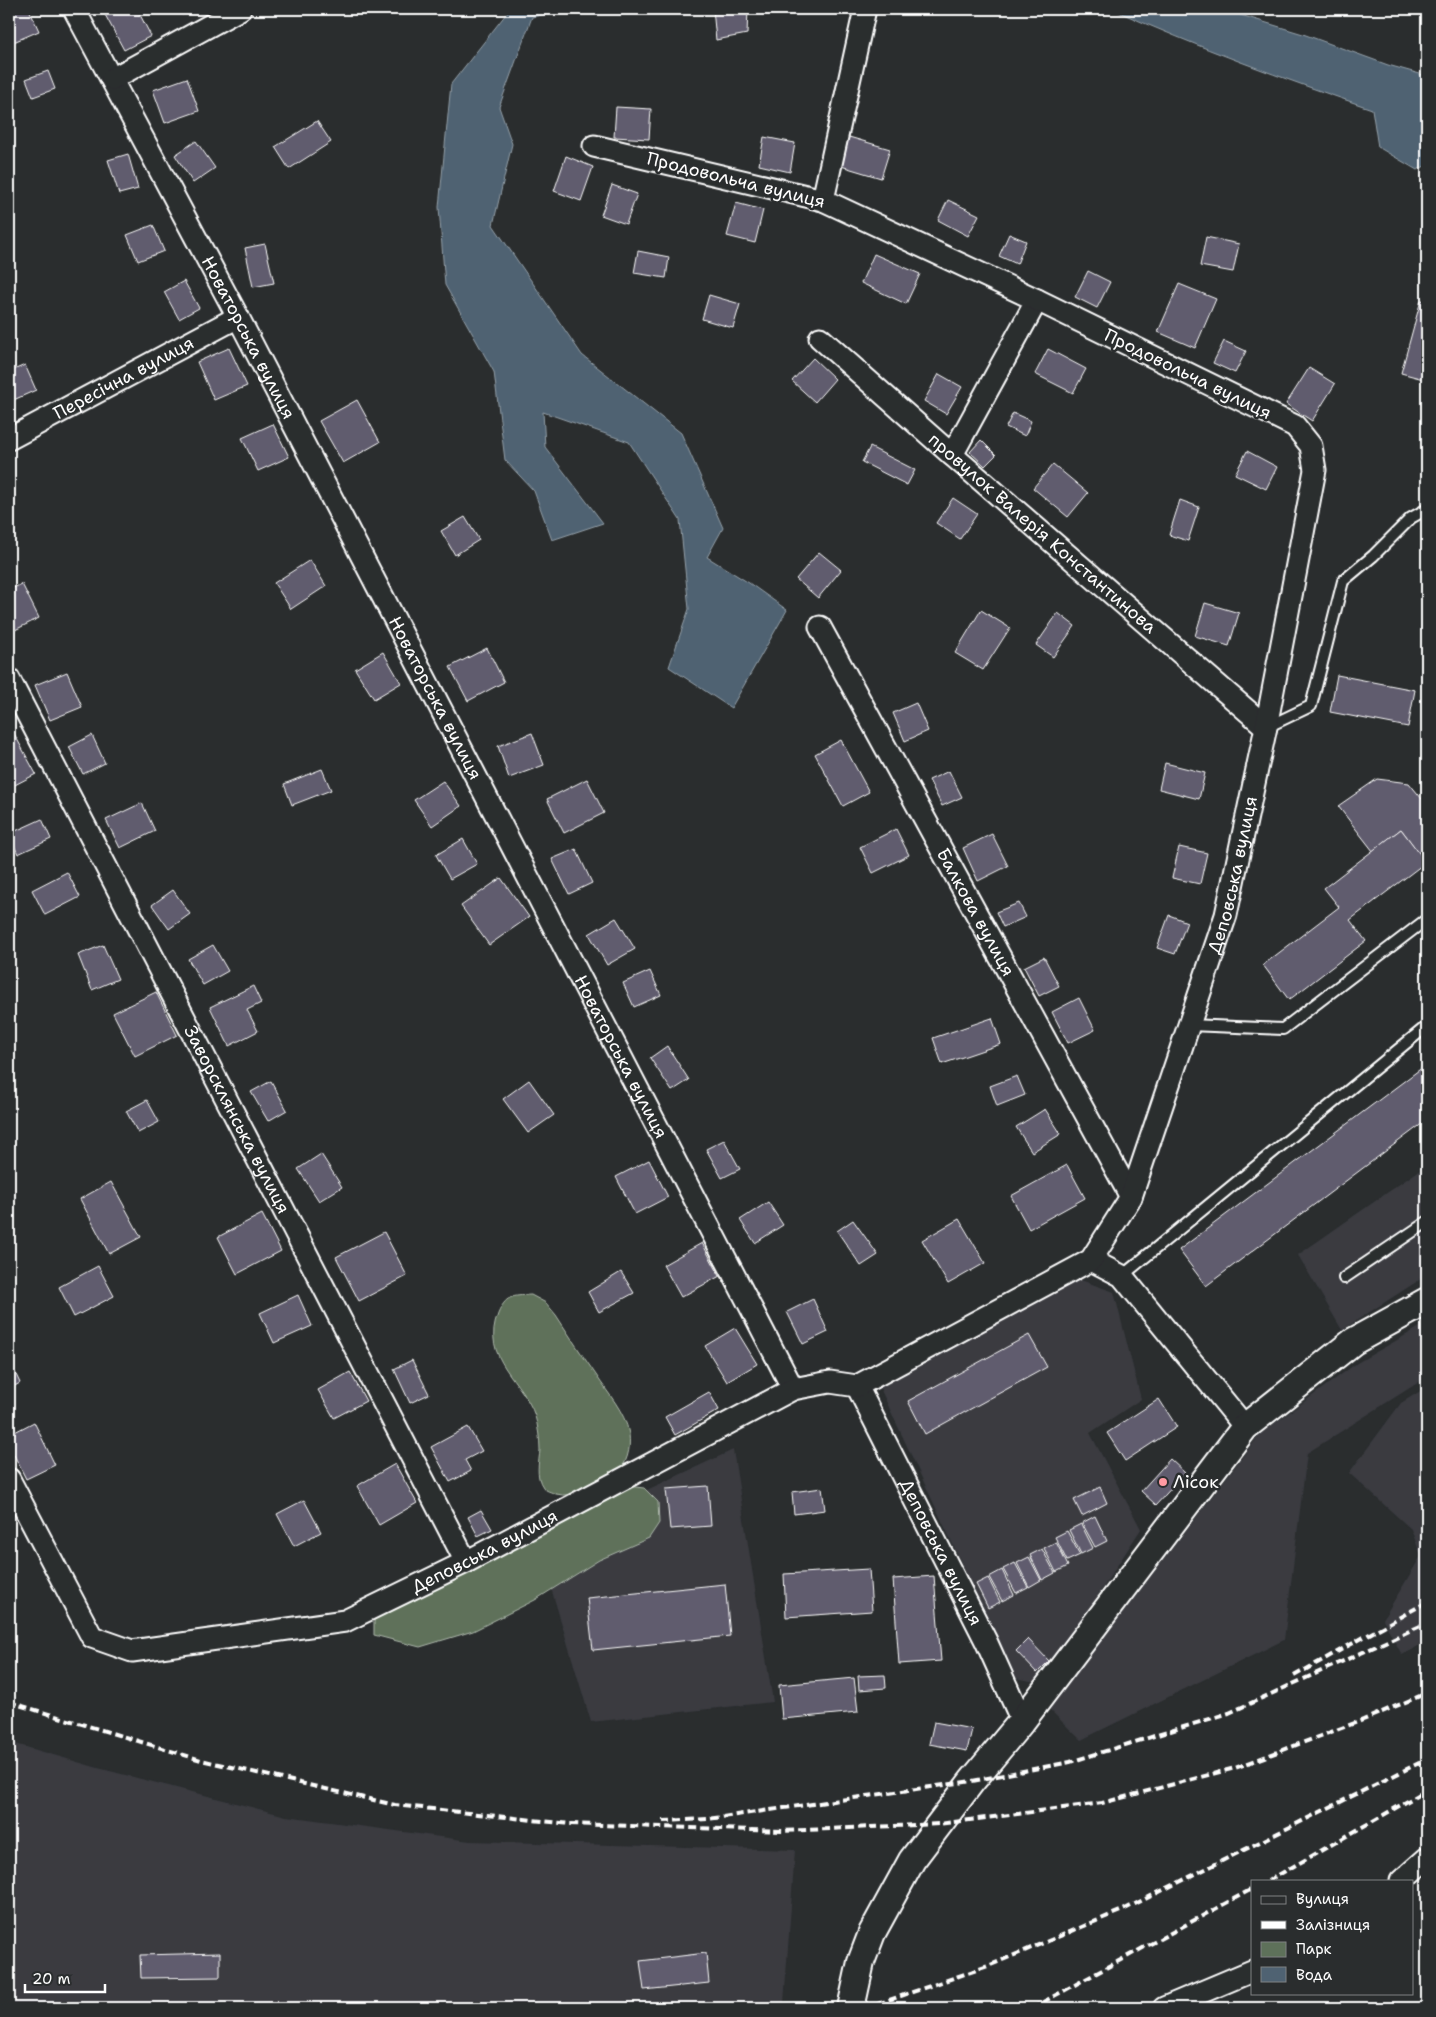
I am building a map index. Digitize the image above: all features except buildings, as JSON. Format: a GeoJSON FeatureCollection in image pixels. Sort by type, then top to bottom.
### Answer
{"type":"FeatureCollection","features":[{"type":"Feature","properties":{"kind":"street","name":"Новаторська вулиця"},"geometry":{"type":"LineString","coordinates":[[74,9],[238,317],[793,1388]]}},
{"type":"Feature","properties":{"kind":"street"},"geometry":{"type":"LineString","coordinates":[[112,79],[240,9]]}},
{"type":"Feature","properties":{"kind":"street"},"geometry":{"type":"LineString","coordinates":[[823,200],[865,9]]}},
{"type":"Feature","properties":{"kind":"street","name":"Продовольча вулиця"},"geometry":{"type":"LineString","coordinates":[[594,146],[823,200],[1037,300],[1295,426],[1311,446],[1316,470]]}},
{"type":"Feature","properties":{"kind":"street"},"geometry":{"type":"LineString","coordinates":[[952,455],[1037,300]]}},
{"type":"Feature","properties":{"kind":"street","name":"Пересічна вулиця"},"geometry":{"type":"LineString","coordinates":[[9,440],[238,317]]}},
{"type":"Feature","properties":{"kind":"street","name":"провулок Валерія Константинова"},"geometry":{"type":"LineString","coordinates":[[820,338],[1266,727]]}},
{"type":"Feature","properties":{"kind":"street","name":"Деповська вулиця"},"geometry":{"type":"LineString","coordinates":[[9,1480],[92,1637],[132,1651],[345,1621],[466,1562],[793,1388],[830,1382],[857,1386],[1091,1260],[1131,1197],[1226,914],[1266,727],[1316,470]]}},
{"type":"Feature","properties":{"kind":"street","name":"Балкова вулиця"},"geometry":{"type":"LineString","coordinates":[[820,627],[1131,1197]]}},
{"type":"Feature","properties":{"kind":"street","name":"Заворсклянська вулиця"},"geometry":{"type":"LineString","coordinates":[[9,678],[466,1562]]}},
{"type":"Feature","properties":{"kind":"street"},"geometry":{"type":"LineString","coordinates":[[1091,1260],[1122,1276],[1245,1427]]}},
{"type":"Feature","properties":{"kind":"street"},"geometry":{"type":"LineString","coordinates":[[851,2008],[862,1962],[872,1933],[912,1860],[972,1781],[1022,1721],[1245,1427],[1354,1341],[1427,1301]]}},
{"type":"Feature","properties":{"kind":"street","name":"Деповська вулиця"},"geometry":{"type":"LineString","coordinates":[[857,1386],[986,1641],[1022,1721]]}},
{"type":"Feature","properties":{"kind":"street"},"geometry":{"type":"LineString","coordinates":[[1402,1880],[1427,1858]]}},
{"type":"Feature","properties":{"kind":"street"},"geometry":{"type":"LineString","coordinates":[[1164,2008],[1251,1971]]}},
{"type":"Feature","properties":{"kind":"lane"},"geometry":{"type":"LineString","coordinates":[[1266,727],[1311,706],[1343,581],[1373,556],[1411,518],[1427,509]]}},
{"type":"Feature","properties":{"kind":"lane"},"geometry":{"type":"LineString","coordinates":[[1189,1025],[1283,1029],[1427,920]]}},
{"type":"Feature","properties":{"kind":"lane"},"geometry":{"type":"LineString","coordinates":[[1122,1276],[1427,1026]]}},
{"type":"Feature","properties":{"kind":"lane"},"geometry":{"type":"LineString","coordinates":[[1344,1278],[1427,1222]]}},
{"type":"Feature","properties":{"kind":"shaded area"},"geometry":{"type":"Polygon","coordinates":[[[1427,1165],[1427,1275],[1342,1330],[1298,1255],[1427,1165]]]}},
{"type":"Feature","properties":{"kind":"shaded area"},"geometry":{"type":"Polygon","coordinates":[[[1078,1279],[1114,1292],[1141,1399],[1090,1433],[1141,1529],[1041,1683],[1015,1678],[880,1388],[1041,1296],[1078,1279]]]}},
{"type":"Feature","properties":{"kind":"shaded area"},"geometry":{"type":"Polygon","coordinates":[[[1427,1323],[1427,1377],[1307,1453],[1284,1640],[1081,1740],[1049,1709],[1260,1434],[1357,1363],[1427,1323]]]}},
{"type":"Feature","properties":{"kind":"shaded area"},"geometry":{"type":"Polygon","coordinates":[[[1427,1387],[1427,1641],[1402,1655],[1383,1619],[1421,1556],[1411,1529],[1349,1473],[1401,1403],[1427,1387]]]}},
{"type":"Feature","properties":{"kind":"shaded area"},"geometry":{"type":"Polygon","coordinates":[[[733,1450],[773,1702],[591,1722],[537,1541],[733,1450]]]}},
{"type":"Feature","properties":{"kind":"shaded area"},"geometry":{"type":"Polygon","coordinates":[[[9,1742],[98,1768],[286,1816],[470,1841],[795,1850],[784,2003],[736,2008],[9,2008],[9,1742]]]}},
{"type":"Feature","properties":{"kind":"green space"},"geometry":{"type":"Polygon","coordinates":[[[531,1295],[546,1303],[556,1315],[616,1403],[624,1418],[629,1434],[627,1456],[620,1471],[610,1480],[580,1493],[569,1495],[556,1494],[545,1490],[543,1487],[539,1478],[540,1442],[535,1416],[522,1391],[505,1368],[494,1343],[494,1330],[498,1314],[504,1303],[514,1296],[531,1295]]]}},
{"type":"Feature","properties":{"kind":"green space"},"geometry":{"type":"Polygon","coordinates":[[[627,1486],[644,1488],[658,1502],[659,1523],[649,1538],[599,1560],[535,1600],[473,1631],[420,1647],[374,1635],[374,1613],[627,1486]]]}},
{"type":"Feature","properties":{"kind":"water"},"geometry":{"type":"Polygon","coordinates":[[[510,9],[569,9],[532,17],[499,107],[512,144],[493,225],[582,355],[681,433],[723,528],[707,557],[749,583],[787,610],[731,708],[669,667],[689,609],[680,520],[629,442],[543,412],[545,447],[603,523],[552,540],[534,491],[505,460],[494,372],[445,285],[439,207],[451,84],[510,9]]]}},
{"type":"Feature","properties":{"kind":"water"},"geometry":{"type":"Polygon","coordinates":[[[1112,9],[1221,9],[1303,34],[1388,65],[1427,76],[1427,165],[1417,170],[1378,147],[1372,109],[1241,62],[1112,9]]]}},
{"type":"Feature","properties":{"kind":"railway"},"geometry":{"type":"LineString","coordinates":[[1294,1676],[1427,1602]]}},
{"type":"Feature","properties":{"kind":"railway"},"geometry":{"type":"LineString","coordinates":[[663,1821],[708,1819],[972,1781],[1070,1762],[1229,1713],[1427,1623]]}},
{"type":"Feature","properties":{"kind":"railway"},"geometry":{"type":"LineString","coordinates":[[9,1702],[201,1760],[395,1805],[570,1824],[783,1831],[939,1824],[1102,1803],[1235,1768],[1363,1720],[1427,1693]]}},
{"type":"Feature","properties":{"kind":"railway"},"geometry":{"type":"LineString","coordinates":[[866,2008],[988,1966],[1125,1909],[1427,1759]]}},
{"type":"Feature","properties":{"kind":"railway"},"geometry":{"type":"LineString","coordinates":[[1270,1880],[1427,1790]]}},
{"type":"Feature","properties":{"kind":"railway"},"geometry":{"type":"LineString","coordinates":[[1032,2008],[1251,1890]]}},
{"type":"Feature","properties":{"kind":"place","name":"Лісок"},"geometry":{"type":"Point","coordinates":[1163,1482]}}]}
